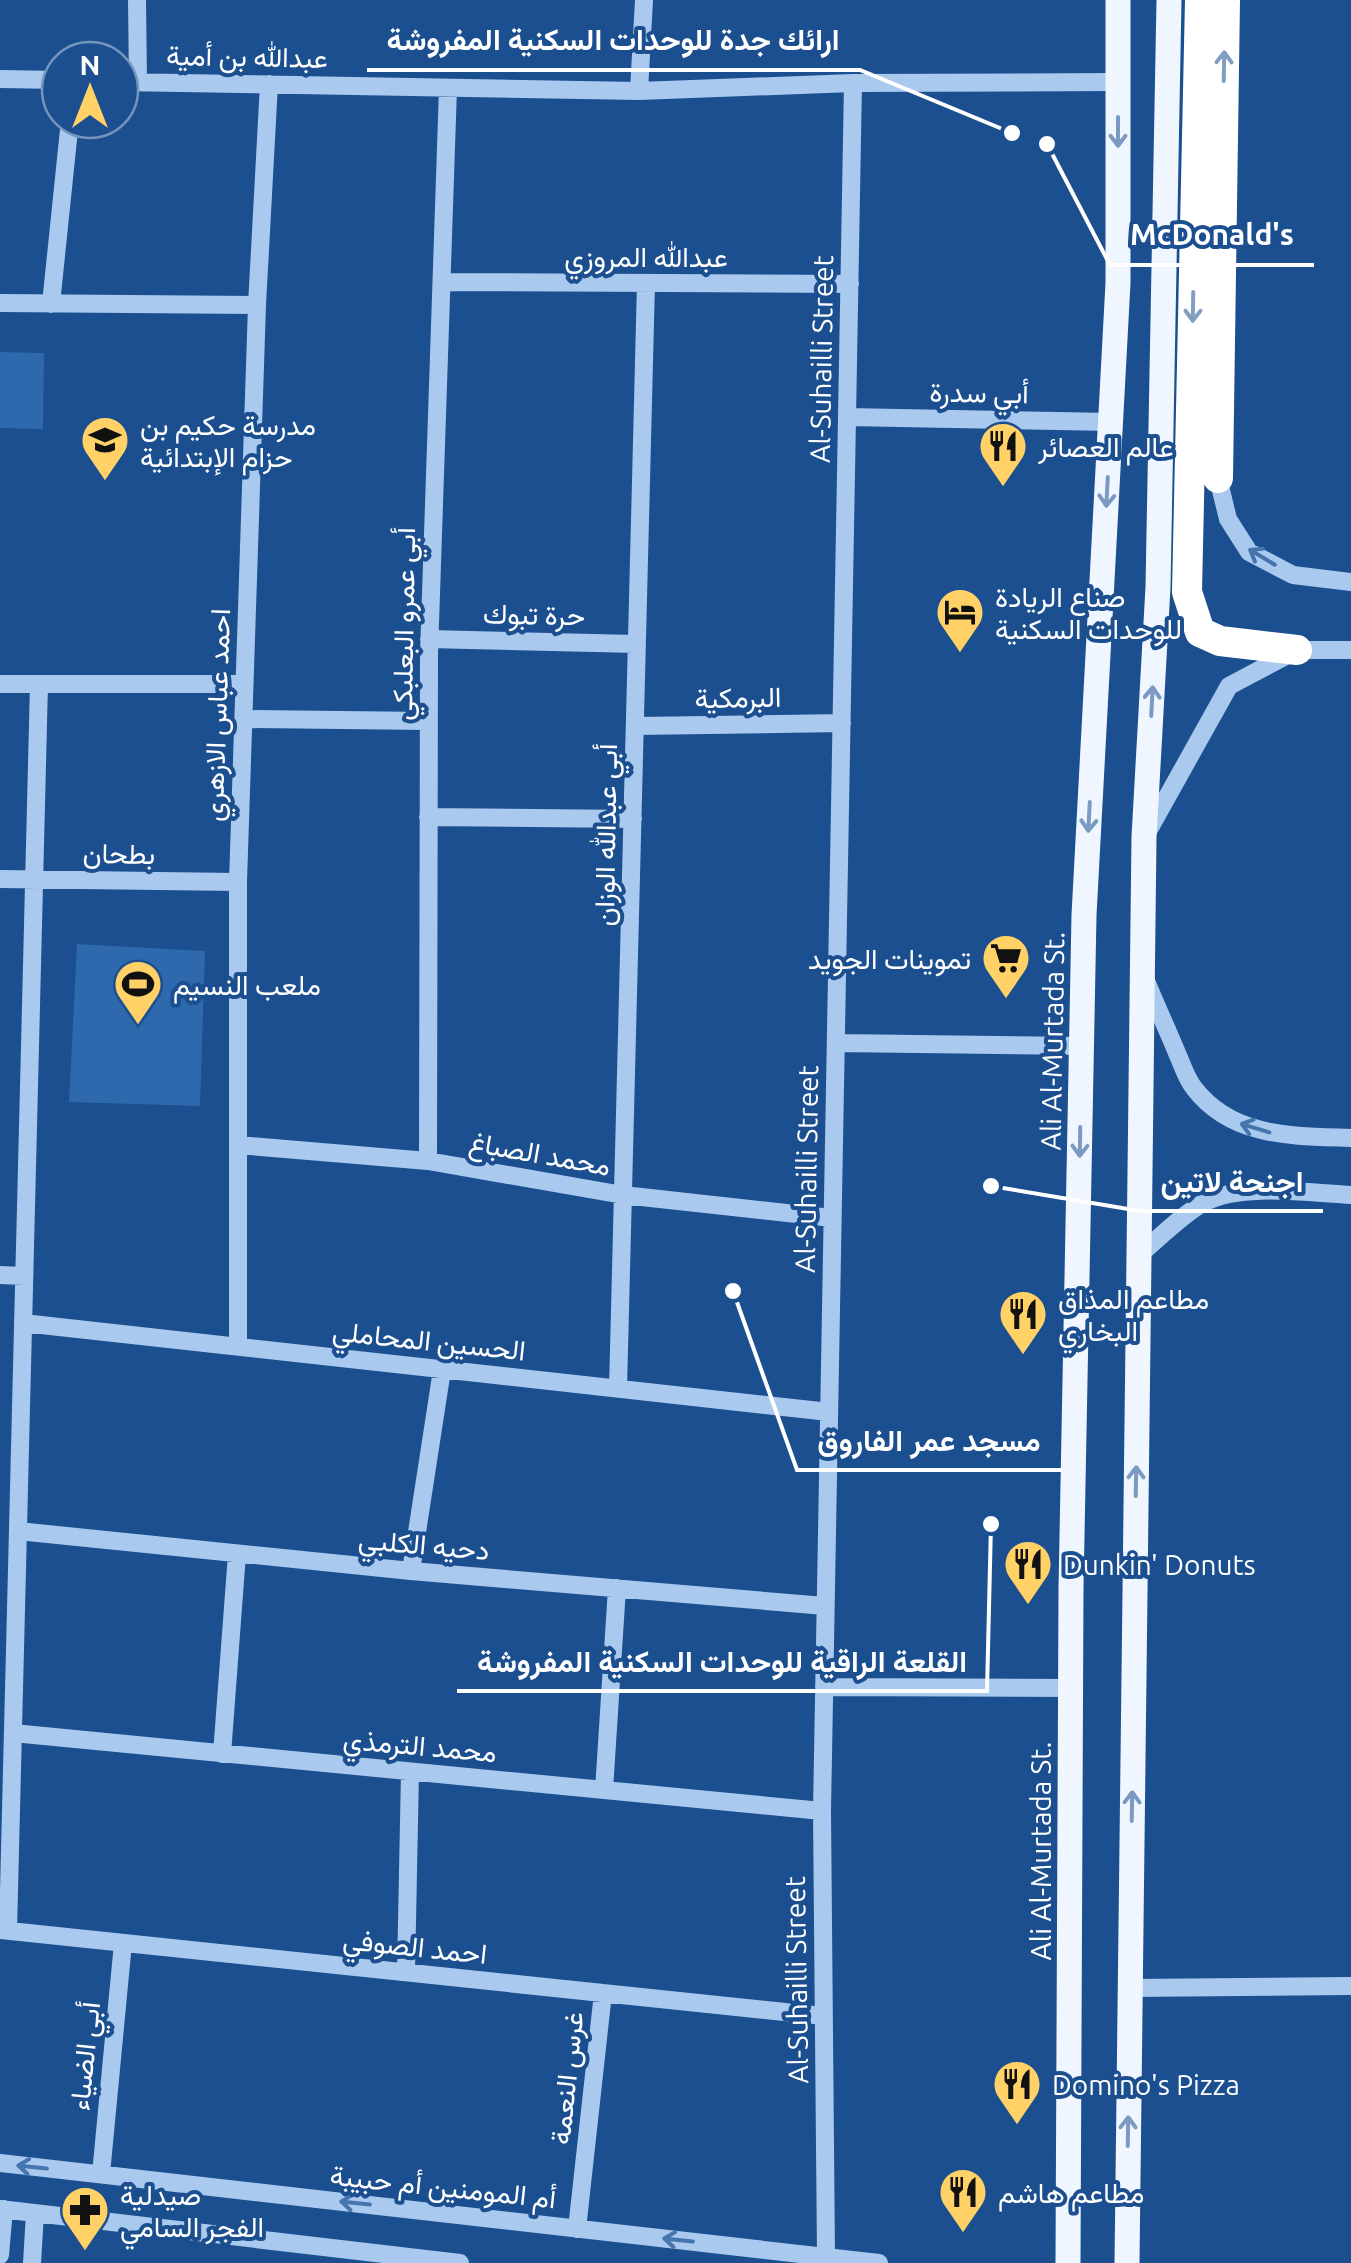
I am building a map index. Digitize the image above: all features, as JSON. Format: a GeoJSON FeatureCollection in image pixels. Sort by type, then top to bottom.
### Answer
{"type":"FeatureCollection","features":[{"type":"Feature","properties":{"kind":"highway"},"geometry":{"type":"LineString","coordinates":[[1200,0],[1187,592],[1200,632],[1220,641],[1297,650]]}},
{"type":"Feature","properties":{"kind":"highway"},"geometry":{"type":"LineString","coordinates":[[1218,478],[1225,0]]}},
{"type":"Feature","properties":{"kind":"main road","name":"Ali Al-Murtada St."},"geometry":{"type":"LineString","coordinates":[[1068,2263],[1070,1688],[1084,915],[1118,283],[1118,0]]}},
{"type":"Feature","properties":{"kind":"main road"},"geometry":{"type":"LineString","coordinates":[[1127,2263],[1144,838],[1158,587],[1169,0]]}},
{"type":"Feature","properties":{"kind":"street"},"geometry":{"type":"LineString","coordinates":[[133,40],[137,0]]}},
{"type":"Feature","properties":{"kind":"street"},"geometry":{"type":"LineString","coordinates":[[639,92],[644,0]]}},
{"type":"Feature","properties":{"kind":"street"},"geometry":{"type":"LineString","coordinates":[[0,79],[40,80]]}},
{"type":"Feature","properties":{"kind":"street","name":"عبدالله بن أمية"},"geometry":{"type":"LineString","coordinates":[[140,82],[639,92],[852,82],[1118,82]]}},
{"type":"Feature","properties":{"kind":"street","name":"Al-Suhailli Street"},"geometry":{"type":"LineString","coordinates":[[826,2257],[822,1811],[852,82]]}},
{"type":"Feature","properties":{"kind":"street","name":"احمد عباس الازهري"},"geometry":{"type":"LineString","coordinates":[[238,1347],[238,882],[269,84]]}},
{"type":"Feature","properties":{"kind":"street","name":"أبي عمرو البعلبكي"},"geometry":{"type":"LineString","coordinates":[[428,1161],[429,638],[448,88]]}},
{"type":"Feature","properties":{"kind":"street"},"geometry":{"type":"LineString","coordinates":[[51,304],[68,140]]}},
{"type":"Feature","properties":{"kind":"street","name":"عبدالله المروزي"},"geometry":{"type":"LineString","coordinates":[[442,282],[850,284]]}},
{"type":"Feature","properties":{"kind":"street","name":"أبي عبدالله الوزان"},"geometry":{"type":"LineString","coordinates":[[618,1389],[646,283]]}},
{"type":"Feature","properties":{"kind":"street"},"geometry":{"type":"LineString","coordinates":[[0,304],[258,305]]}},
{"type":"Feature","properties":{"kind":"street","name":"أبي سدرة"},"geometry":{"type":"LineString","coordinates":[[847,417],[1111,422]]}},
{"type":"Feature","properties":{"kind":"street"},"geometry":{"type":"LineString","coordinates":[[1218,478],[1228,519],[1250,552],[1292,575],[1351,582]]}},
{"type":"Feature","properties":{"kind":"street","name":"حرة تبوك"},"geometry":{"type":"LineString","coordinates":[[429,638],[637,644]]}},
{"type":"Feature","properties":{"kind":"street"},"geometry":{"type":"LineString","coordinates":[[1144,838],[1228,686],[1297,650],[1351,650]]}},
{"type":"Feature","properties":{"kind":"street"},"geometry":{"type":"LineString","coordinates":[[0,684],[244,684]]}},
{"type":"Feature","properties":{"kind":"street"},"geometry":{"type":"LineString","coordinates":[[4,1930],[39,684]]}},
{"type":"Feature","properties":{"kind":"street"},"geometry":{"type":"LineString","coordinates":[[244,719],[428,722]]}},
{"type":"Feature","properties":{"kind":"street","name":"البرمكية"},"geometry":{"type":"LineString","coordinates":[[635,726],[842,723]]}},
{"type":"Feature","properties":{"kind":"street"},"geometry":{"type":"LineString","coordinates":[[428,817],[633,819]]}},
{"type":"Feature","properties":{"kind":"street","name":"بطحان"},"geometry":{"type":"LineString","coordinates":[[0,879],[238,882]]}},
{"type":"Feature","properties":{"kind":"street"},"geometry":{"type":"LineString","coordinates":[[1142,973],[1191,1085],[1212,1107],[1263,1132],[1351,1138]]}},
{"type":"Feature","properties":{"kind":"street"},"geometry":{"type":"LineString","coordinates":[[836,1044],[1082,1046]]}},
{"type":"Feature","properties":{"kind":"street","name":"محمد الصباغ"},"geometry":{"type":"LineString","coordinates":[[238,1145],[428,1161],[624,1195],[832,1218]]}},
{"type":"Feature","properties":{"kind":"street"},"geometry":{"type":"LineString","coordinates":[[1139,1255],[1202,1203],[1218,1196],[1242,1191],[1351,1194]]}},
{"type":"Feature","properties":{"kind":"street"},"geometry":{"type":"LineString","coordinates":[[0,1275],[24,1276]]}},
{"type":"Feature","properties":{"kind":"street","name":"الحسين المحاملي"},"geometry":{"type":"LineString","coordinates":[[23,1323],[829,1412]]}},
{"type":"Feature","properties":{"kind":"street"},"geometry":{"type":"LineString","coordinates":[[411,1571],[442,1370]]}},
{"type":"Feature","properties":{"kind":"street","name":"دحيه الكلبي"},"geometry":{"type":"LineString","coordinates":[[18,1531],[411,1571],[826,1606]]}},
{"type":"Feature","properties":{"kind":"street"},"geometry":{"type":"LineString","coordinates":[[222,1754],[237,1554]]}},
{"type":"Feature","properties":{"kind":"street"},"geometry":{"type":"LineString","coordinates":[[604,1790],[618,1588]]}},
{"type":"Feature","properties":{"kind":"street"},"geometry":{"type":"LineString","coordinates":[[824,1687],[1070,1688]]}},
{"type":"Feature","properties":{"kind":"street","name":"محمد الترمذي"},"geometry":{"type":"LineString","coordinates":[[12,1733],[822,1811]]}},
{"type":"Feature","properties":{"kind":"street"},"geometry":{"type":"LineString","coordinates":[[406,1972],[410,1772]]}},
{"type":"Feature","properties":{"kind":"street","name":"احمد الصوفي"},"geometry":{"type":"LineString","coordinates":[[4,1930],[824,2016]]}},
{"type":"Feature","properties":{"kind":"street","name":"أبي الضياء"},"geometry":{"type":"LineString","coordinates":[[100,2174],[123,1943]]}},
{"type":"Feature","properties":{"kind":"street"},"geometry":{"type":"LineString","coordinates":[[1130,1988],[1351,1986]]}},
{"type":"Feature","properties":{"kind":"street","name":"غرس النعمة"},"geometry":{"type":"LineString","coordinates":[[577,2229],[603,1992]]}},
{"type":"Feature","properties":{"kind":"street","name":"أم المومنين أم حبيبة"},"geometry":{"type":"LineString","coordinates":[[0,2163],[879,2263]]}},
{"type":"Feature","properties":{"kind":"street"},"geometry":{"type":"LineString","coordinates":[[0,2256],[2,2209],[460,2263]]}},
{"type":"Feature","properties":{"kind":"street"},"geometry":{"type":"LineString","coordinates":[[32,2263],[36,2213]]}},
{"type":"Feature","properties":{"kind":"shaded area"},"geometry":{"type":"Polygon","coordinates":[[[0,352],[44,353],[43,429],[0,428],[0,352]]]}},
{"type":"Feature","properties":{"kind":"shaded area","name":"ملعب النسيم"},"geometry":{"type":"Polygon","coordinates":[[[77,944],[205,951],[200,1106],[69,1102],[77,944]]]}},
{"type":"Feature","properties":{"kind":"place","name":"ارائك جدة للوحدات السكنية المفروشة"},"geometry":{"type":"Point","coordinates":[1012,133]}},
{"type":"Feature","properties":{"kind":"place","name":"McDonald's"},"geometry":{"type":"Point","coordinates":[1047,144]}},
{"type":"Feature","properties":{"kind":"place","name":"مدرسة حكيم بن حزام الإبتدائية"},"geometry":{"type":"Point","coordinates":[105,482]}},
{"type":"Feature","properties":{"kind":"place","name":"عالم العصائر"},"geometry":{"type":"Point","coordinates":[1003,488]}},
{"type":"Feature","properties":{"kind":"place","name":"صناع الريادة للوحدات السكنية"},"geometry":{"type":"Point","coordinates":[960,654]}},
{"type":"Feature","properties":{"kind":"place","name":"تموينات الجويد"},"geometry":{"type":"Point","coordinates":[1006,1000]}},
{"type":"Feature","properties":{"kind":"place","name":"ملعب النسيم"},"geometry":{"type":"Point","coordinates":[138,1026]}},
{"type":"Feature","properties":{"kind":"place","name":"اجنحة لاتين"},"geometry":{"type":"Point","coordinates":[991,1186]}},
{"type":"Feature","properties":{"kind":"place","name":"مسجد عمر الفاروق"},"geometry":{"type":"Point","coordinates":[733,1291]}},
{"type":"Feature","properties":{"kind":"place","name":"مطاعم المذاق البخاري"},"geometry":{"type":"Point","coordinates":[1023,1356]}},
{"type":"Feature","properties":{"kind":"place","name":"القلعة الراقية للوحدات السكنية المفروشة"},"geometry":{"type":"Point","coordinates":[991,1524]}},
{"type":"Feature","properties":{"kind":"place","name":"Dunkin' Donuts"},"geometry":{"type":"Point","coordinates":[1028,1606]}},
{"type":"Feature","properties":{"kind":"place","name":"Domino's Pizza"},"geometry":{"type":"Point","coordinates":[1017,2126]}},
{"type":"Feature","properties":{"kind":"place","name":"مطاعم هاشم"},"geometry":{"type":"Point","coordinates":[963,2234]}},
{"type":"Feature","properties":{"kind":"place","name":"صيدلية الفجر السامي"},"geometry":{"type":"Point","coordinates":[85,2252]}}]}
